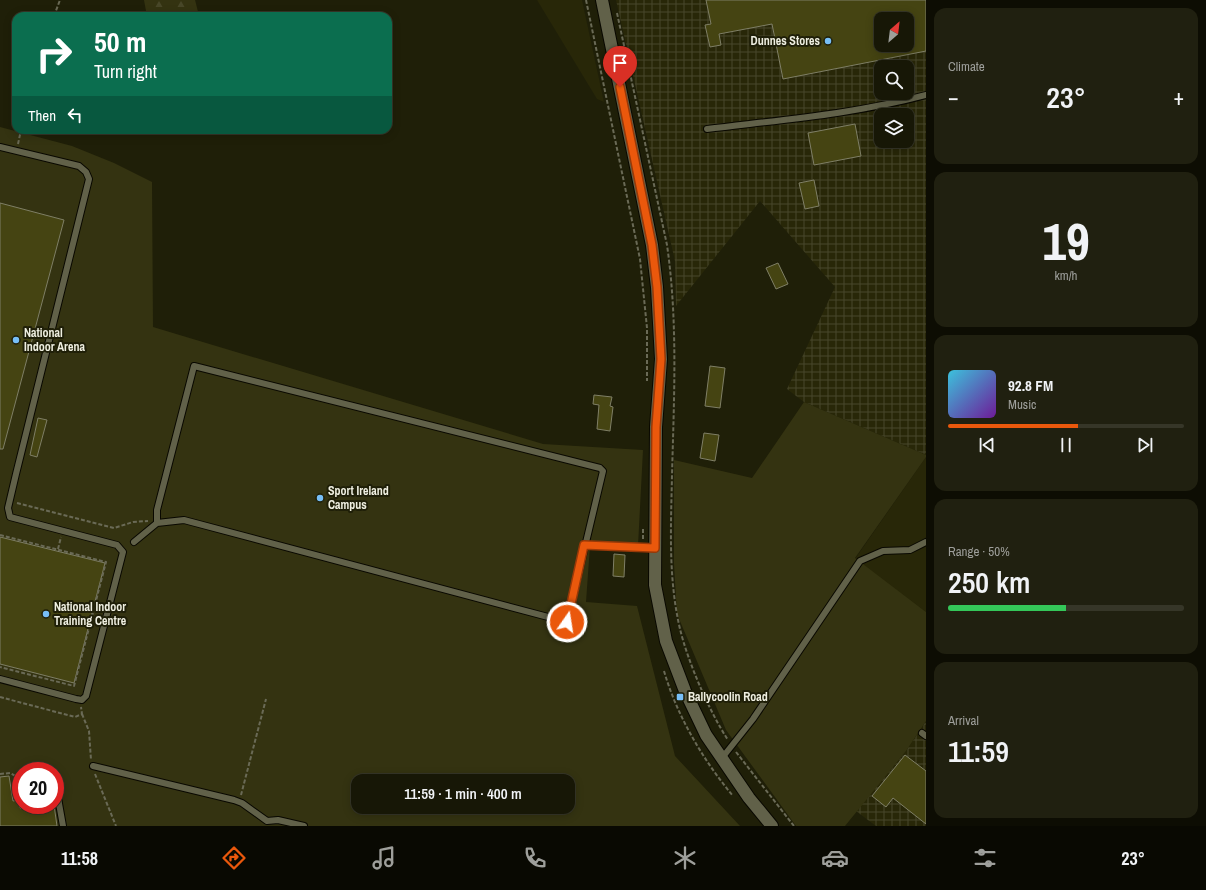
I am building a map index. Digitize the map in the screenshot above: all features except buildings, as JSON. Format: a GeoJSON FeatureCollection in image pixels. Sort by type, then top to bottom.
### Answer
{"type":"FeatureCollection","features":[{"type":"Feature","properties":{"kind":"street"},"geometry":{"type":"LineString","coordinates":[[602,0],[652,245],[657,287],[661,359],[656,427],[655,585],[666,642],[685,691],[706,735],[749,798],[772,826]]}},
{"type":"Feature","properties":{"kind":"lane"},"geometry":{"type":"LineString","coordinates":[[707,129],[796,118],[904,101],[926,95]]}},
{"type":"Feature","properties":{"kind":"lane"},"geometry":{"type":"LineString","coordinates":[[0,147],[79,166],[86,172],[89,182],[8,512],[10,517],[13,519],[117,546],[124,552],[88,694],[84,699],[0,679]]}},
{"type":"Feature","properties":{"kind":"lane"},"geometry":{"type":"LineString","coordinates":[[134,542],[157,523],[184,520],[567,622],[584,545],[603,471],[600,468],[194,366],[157,510],[157,523]]}},
{"type":"Feature","properties":{"kind":"lane"},"geometry":{"type":"LineString","coordinates":[[722,758],[753,719],[860,561],[883,551],[910,550],[926,542]]}},
{"type":"Feature","properties":{"kind":"lane"},"geometry":{"type":"LineString","coordinates":[[584,545],[655,548]]}},
{"type":"Feature","properties":{"kind":"lane"},"geometry":{"type":"LineString","coordinates":[[93,766],[240,802],[267,824],[278,820],[304,826]]}},
{"type":"Feature","properties":{"kind":"lane"},"geometry":{"type":"LineString","coordinates":[[61,814],[63,826]]}},
{"type":"Feature","properties":{"kind":"path"},"geometry":{"type":"LineString","coordinates":[[56,12],[60,0]]}},
{"type":"Feature","properties":{"kind":"path"},"geometry":{"type":"LineString","coordinates":[[16,151],[20,134]]}},
{"type":"Feature","properties":{"kind":"path"},"geometry":{"type":"LineString","coordinates":[[10,502],[114,528],[145,520],[157,523]]}},
{"type":"Feature","properties":{"kind":"path"},"geometry":{"type":"LineString","coordinates":[[54,534],[69,538]]}},
{"type":"Feature","properties":{"kind":"path"},"geometry":{"type":"LineString","coordinates":[[0,535],[106,562],[74,686],[0,667]]}},
{"type":"Feature","properties":{"kind":"path"},"geometry":{"type":"LineString","coordinates":[[0,697],[75,716],[82,714],[80,699]]}},
{"type":"Feature","properties":{"kind":"path"},"geometry":{"type":"LineString","coordinates":[[240,802],[266,699]]}},
{"type":"Feature","properties":{"kind":"path"},"geometry":{"type":"LineString","coordinates":[[738,755],[794,826]]}},
{"type":"Feature","properties":{"kind":"path"},"geometry":{"type":"LineString","coordinates":[[0,774],[12,774]]}},
{"type":"Feature","properties":{"kind":"shaded area"},"geometry":{"type":"Polygon","coordinates":[[[537,0],[582,0],[604,102],[597,99],[537,0]]]}},
{"type":"Feature","properties":{"kind":"shaded area"},"geometry":{"type":"Polygon","coordinates":[[[616,0],[926,0],[926,455],[804,402],[787,389],[835,287],[760,201],[676,306],[675,261],[616,0]]]}},
{"type":"Feature","properties":{"kind":"shaded area"},"geometry":{"type":"Polygon","coordinates":[[[926,457],[926,612],[855,559],[926,457]]]}},
{"type":"Feature","properties":{"kind":"shaded area"},"geometry":{"type":"Polygon","coordinates":[[[926,721],[926,826],[876,826],[856,811],[906,751],[926,721]]]}},
{"type":"Feature","properties":{"kind":"green space"},"geometry":{"type":"Polygon","coordinates":[[[144,0],[195,0],[198,12],[146,12],[144,0]]]}},
{"type":"Feature","properties":{"kind":"green space","name":"Sport Ireland Campus"},"geometry":{"type":"Polygon","coordinates":[[[0,127],[12,130],[12,134],[27,134],[72,146],[114,163],[152,182],[153,327],[543,444],[643,450],[638,546],[590,546],[586,602],[637,606],[675,756],[740,826],[0,826],[0,127]]]}},
{"type":"Feature","properties":{"kind":"green space"},"geometry":{"type":"Polygon","coordinates":[[[804,402],[926,455],[855,558],[926,612],[926,721],[906,751],[845,826],[796,826],[726,730],[677,614],[674,564],[674,460],[752,478],[804,402]]]}},
{"type":"Feature","properties":{"kind":"place","name":"Dunnes Stores"},"geometry":{"type":"Point","coordinates":[828,41]}},
{"type":"Feature","properties":{"kind":"place","name":"National Indoor Arena"},"geometry":{"type":"Point","coordinates":[16,340]}},
{"type":"Feature","properties":{"kind":"place","name":"Sport Ireland Campus"},"geometry":{"type":"Point","coordinates":[320,498]}},
{"type":"Feature","properties":{"kind":"place","name":"National Indoor Training Centre"},"geometry":{"type":"Point","coordinates":[46,614]}},
{"type":"Feature","properties":{"kind":"place","name":"Ballycoolin Road"},"geometry":{"type":"Point","coordinates":[680,697]}},
{"type":"Feature","properties":{"kind":"route"},"geometry":{"type":"LineString","coordinates":[[567,622],[584,545],[655,548],[656,427],[661,359],[657,287],[652,245],[620,87]]}}]}
